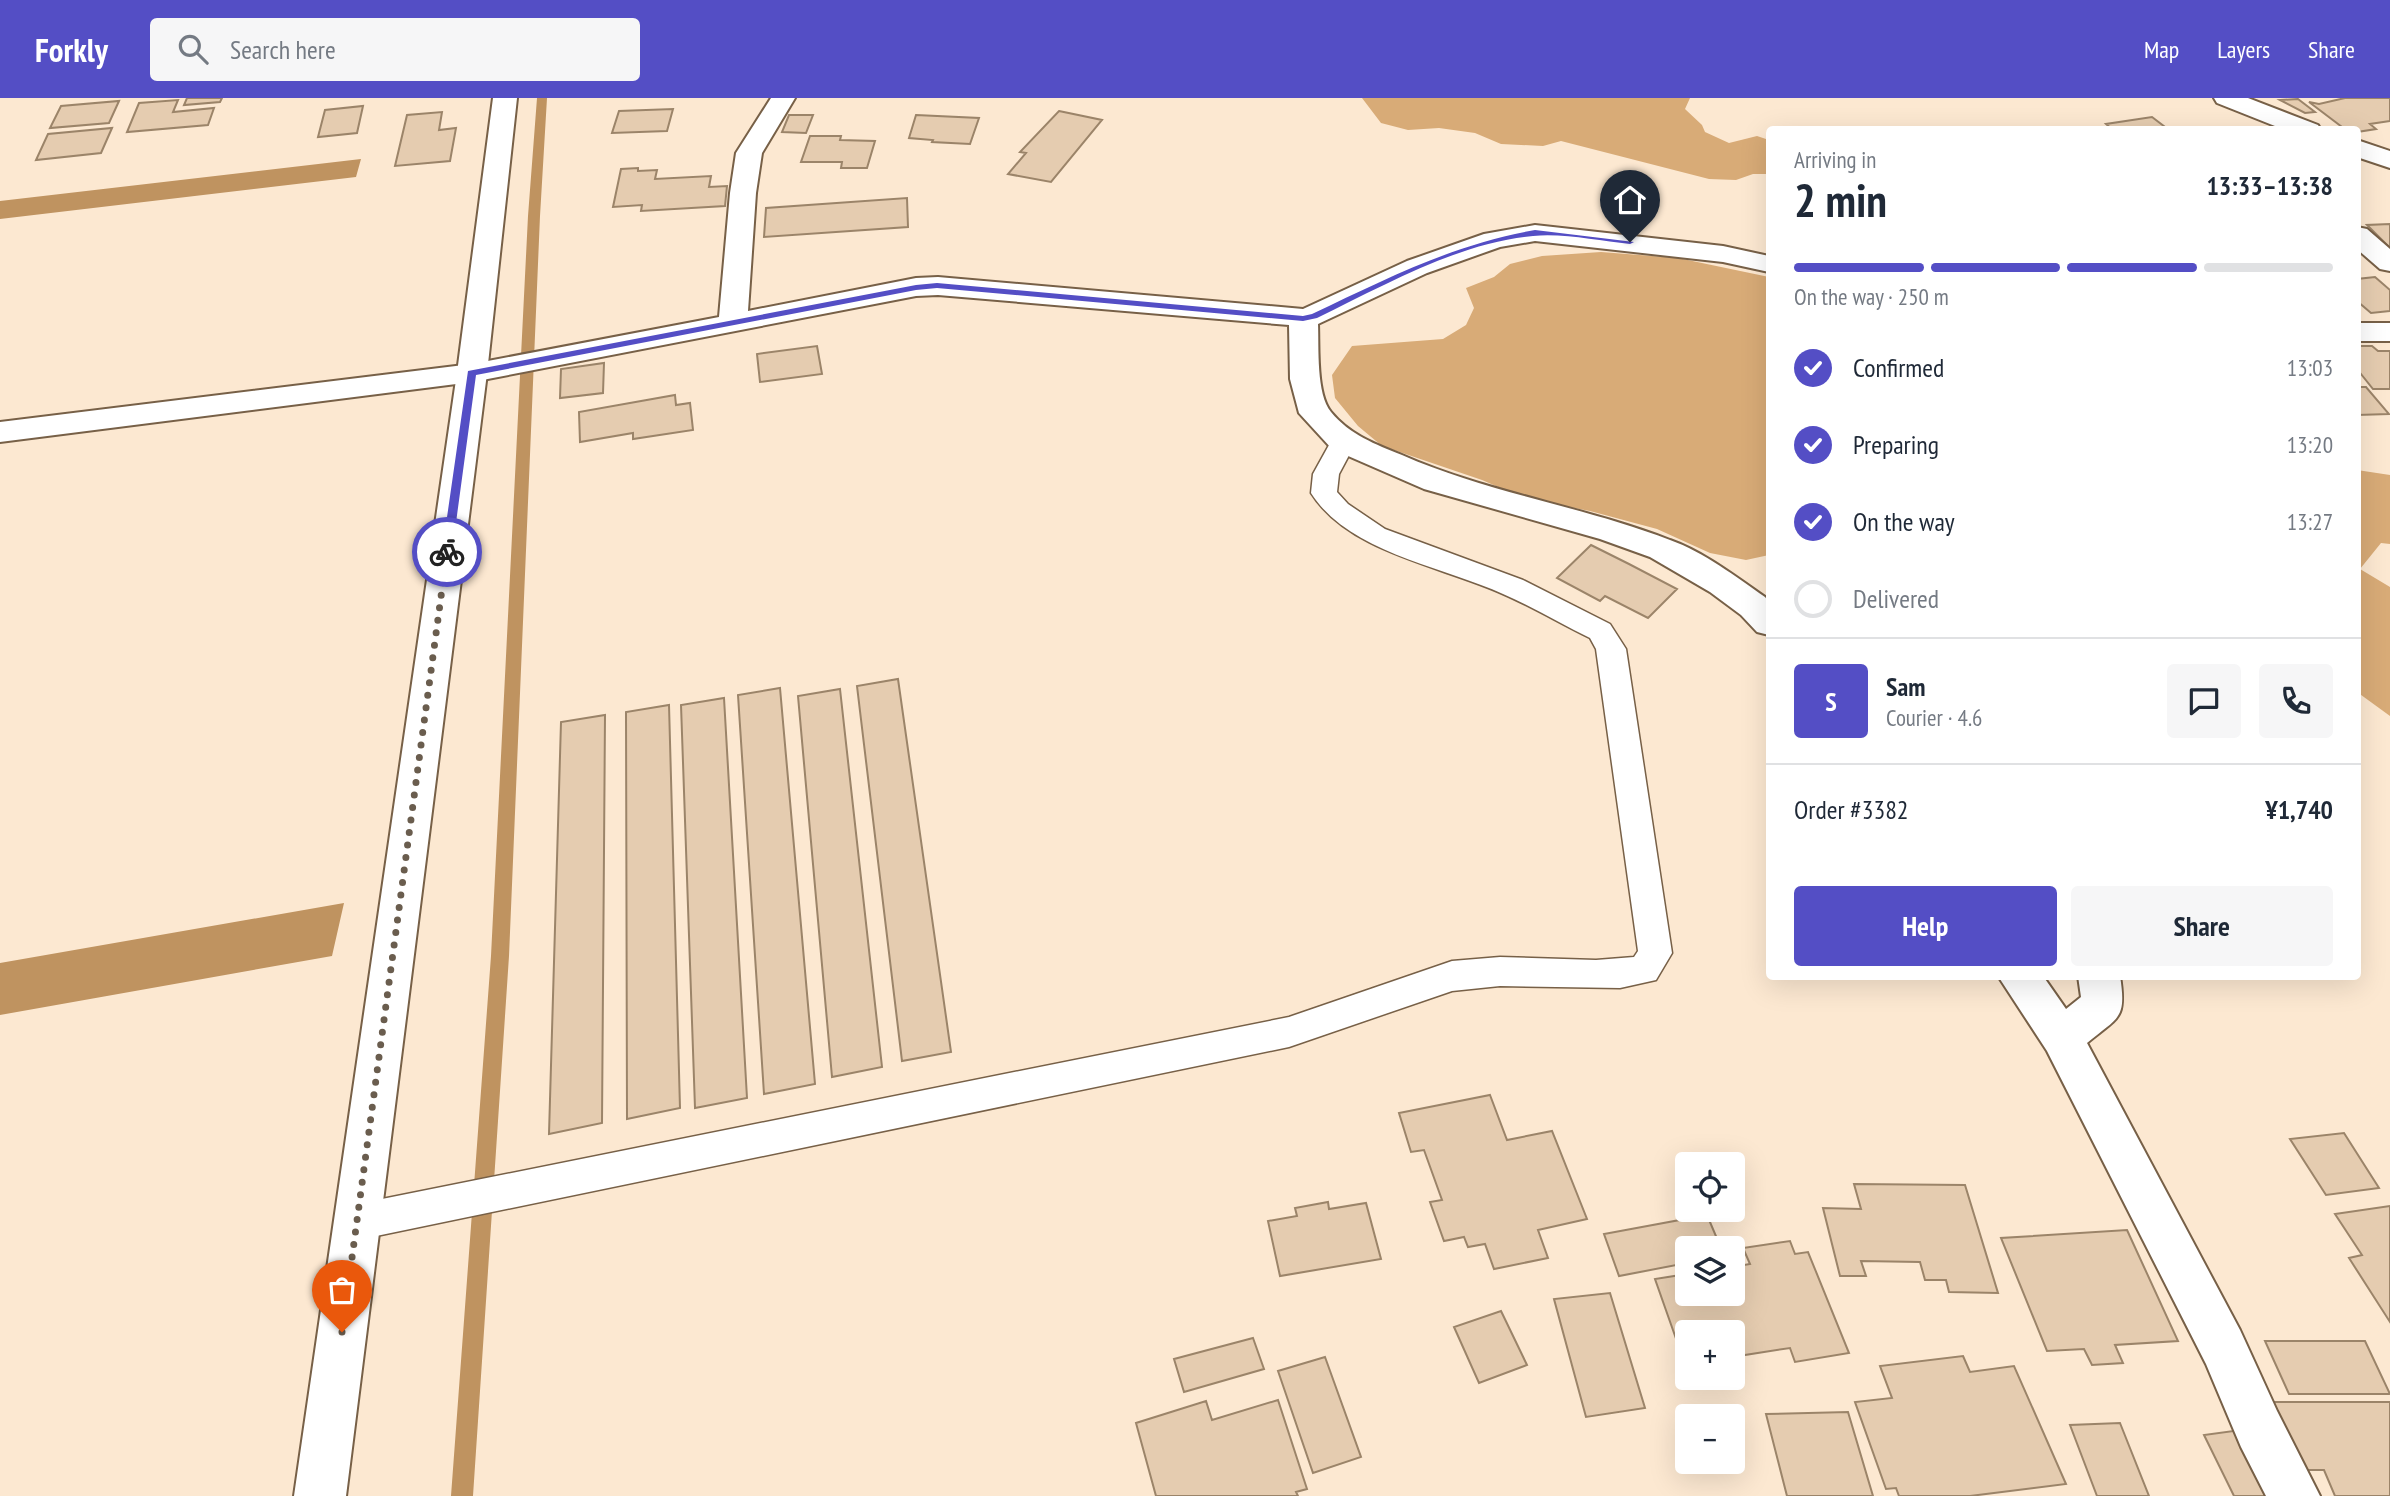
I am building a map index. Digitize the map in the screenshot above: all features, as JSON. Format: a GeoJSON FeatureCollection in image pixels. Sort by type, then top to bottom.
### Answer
{"type":"FeatureCollection","features":[{"type":"Feature","properties":{"kind":"street"},"geometry":{"type":"LineString","coordinates":[[320,1496],[471,373],[505,98]]}},
{"type":"Feature","properties":{"kind":"street"},"geometry":{"type":"LineString","coordinates":[[733,323],[743,193],[749,153],[783,98]]}},
{"type":"Feature","properties":{"kind":"street"},"geometry":{"type":"LineString","coordinates":[[2218,108],[2292,126]]}},
{"type":"Feature","properties":{"kind":"street"},"geometry":{"type":"LineString","coordinates":[[2361,149],[2390,160]]}},
{"type":"Feature","properties":{"kind":"street"},"geometry":{"type":"LineString","coordinates":[[0,432],[471,373],[916,288],[937,286],[1303,318],[1314,316],[1418,267],[1494,240],[1535,233],[1583,236],[1723,254],[1766,263]]}},
{"type":"Feature","properties":{"kind":"street"},"geometry":{"type":"LineString","coordinates":[[2361,238],[2390,263]]}},
{"type":"Feature","properties":{"kind":"street"},"geometry":{"type":"LineString","coordinates":[[1303,318],[1305,379],[1314,413],[1343,442],[1435,482],[1612,531],[1662,549],[1722,584],[1753,606],[1766,620]]}},
{"type":"Feature","properties":{"kind":"street"},"geometry":{"type":"LineString","coordinates":[[2361,332],[2390,332]]}},
{"type":"Feature","properties":{"kind":"street"},"geometry":{"type":"LineString","coordinates":[[2022,980],[2062,1038],[2223,1347],[2259,1429],[2294,1496]]}},
{"type":"Feature","properties":{"kind":"street"},"geometry":{"type":"LineString","coordinates":[[2062,1038],[2103,1004],[2100,980]]}},
{"type":"Feature","properties":{"kind":"lane"},"geometry":{"type":"LineString","coordinates":[[357,1222],[1289,1031],[1452,976],[1475,971],[1600,976],[1644,970],[1656,953],[1611,649],[1600,631],[1513,587],[1375,535],[1338,510],[1324,493],[1326,474],[1343,442]]}},
{"type":"Feature","properties":{"kind":"shaded area"},"geometry":{"type":"Polygon","coordinates":[[[1362,98],[1690,98],[1685,109],[1702,125],[1705,132],[1729,143],[1757,136],[1766,139],[1766,174],[1753,174],[1736,180],[1709,179],[1561,141],[1543,146],[1501,144],[1475,133],[1439,128],[1408,130],[1381,123],[1362,98]]]}},
{"type":"Feature","properties":{"kind":"shaded area"},"geometry":{"type":"Polygon","coordinates":[[[361,159],[356,177],[0,219],[0,201],[361,159]]]}},
{"type":"Feature","properties":{"kind":"shaded area"},"geometry":{"type":"Polygon","coordinates":[[[1601,252],[1678,258],[1766,276],[1766,556],[1746,560],[1710,553],[1657,529],[1590,511],[1526,499],[1482,480],[1382,446],[1358,426],[1335,398],[1332,375],[1352,346],[1443,339],[1466,325],[1474,308],[1466,288],[1494,277],[1510,264],[1542,256],[1601,252]]]}},
{"type":"Feature","properties":{"kind":"shaded area"},"geometry":{"type":"Polygon","coordinates":[[[2361,471],[2390,475],[2390,544],[2381,543],[2361,568],[2361,471]]]}},
{"type":"Feature","properties":{"kind":"shaded area"},"geometry":{"type":"Polygon","coordinates":[[[2361,570],[2390,587],[2390,716],[2361,695],[2361,570]]]}},
{"type":"Feature","properties":{"kind":"shaded area"},"geometry":{"type":"Polygon","coordinates":[[[344,903],[332,956],[0,1015],[0,963],[344,903]]]}},
{"type":"Feature","properties":{"kind":"building"},"geometry":{"type":"Polygon","coordinates":[[[187,98],[222,98],[220,102],[184,105],[187,98]]]}},
{"type":"Feature","properties":{"kind":"building"},"geometry":{"type":"Polygon","coordinates":[[[2345,98],[2390,98],[2390,121],[2370,124],[2376,129],[2361,131],[2361,126],[2341,126],[2309,102],[2319,104],[2345,98]]]}},
{"type":"Feature","properties":{"kind":"building"},"geometry":{"type":"Polygon","coordinates":[[[2298,99],[2315,112],[2305,113],[2280,100],[2298,99]]]}},
{"type":"Feature","properties":{"kind":"building"},"geometry":{"type":"Polygon","coordinates":[[[178,100],[173,112],[214,108],[208,125],[127,132],[139,103],[178,100]]]}},
{"type":"Feature","properties":{"kind":"building"},"geometry":{"type":"Polygon","coordinates":[[[119,101],[109,123],[50,128],[61,106],[119,101]]]}},
{"type":"Feature","properties":{"kind":"building"},"geometry":{"type":"Polygon","coordinates":[[[363,106],[357,133],[318,137],[325,110],[363,106]]]}},
{"type":"Feature","properties":{"kind":"building"},"geometry":{"type":"Polygon","coordinates":[[[673,109],[667,131],[612,133],[619,111],[673,109]]]}},
{"type":"Feature","properties":{"kind":"building"},"geometry":{"type":"Polygon","coordinates":[[[1059,111],[1102,120],[1051,182],[1008,174],[1026,153],[1020,152],[1059,111]]]}},
{"type":"Feature","properties":{"kind":"building"},"geometry":{"type":"Polygon","coordinates":[[[442,112],[439,130],[456,128],[450,161],[395,166],[407,115],[442,112]]]}},
{"type":"Feature","properties":{"kind":"building"},"geometry":{"type":"Polygon","coordinates":[[[789,115],[813,115],[806,133],[782,132],[789,115]]]}},
{"type":"Feature","properties":{"kind":"building"},"geometry":{"type":"Polygon","coordinates":[[[916,115],[979,118],[970,144],[909,138],[916,115]]]}},
{"type":"Feature","properties":{"kind":"building"},"geometry":{"type":"Polygon","coordinates":[[[2152,117],[2164,126],[2108,126],[2106,124],[2152,117]]]}},
{"type":"Feature","properties":{"kind":"building"},"geometry":{"type":"Polygon","coordinates":[[[112,128],[101,153],[36,160],[48,134],[112,128]]]}},
{"type":"Feature","properties":{"kind":"building"},"geometry":{"type":"Polygon","coordinates":[[[810,136],[841,136],[840,140],[875,141],[867,168],[841,168],[842,162],[801,162],[810,136]]]}},
{"type":"Feature","properties":{"kind":"building"},"geometry":{"type":"Polygon","coordinates":[[[638,168],[638,171],[657,170],[655,179],[711,176],[709,187],[727,186],[725,206],[641,211],[642,205],[613,207],[621,169],[638,168]]]}},
{"type":"Feature","properties":{"kind":"building"},"geometry":{"type":"Polygon","coordinates":[[[907,198],[908,227],[764,237],[766,208],[907,198]]]}},
{"type":"Feature","properties":{"kind":"building"},"geometry":{"type":"Polygon","coordinates":[[[2390,224],[2390,248],[2367,225],[2390,224]]]}},
{"type":"Feature","properties":{"kind":"building"},"geometry":{"type":"Polygon","coordinates":[[[2375,277],[2390,290],[2390,311],[2371,313],[2361,304],[2361,279],[2375,277]]]}},
{"type":"Feature","properties":{"kind":"building"},"geometry":{"type":"Polygon","coordinates":[[[817,346],[822,374],[760,382],[757,354],[817,346]]]}},
{"type":"Feature","properties":{"kind":"building"},"geometry":{"type":"Polygon","coordinates":[[[2361,346],[2390,351],[2390,389],[2373,389],[2361,374],[2361,346]]]}},
{"type":"Feature","properties":{"kind":"building"},"geometry":{"type":"Polygon","coordinates":[[[604,363],[603,393],[560,398],[561,369],[604,363]]]}},
{"type":"Feature","properties":{"kind":"building"},"geometry":{"type":"Polygon","coordinates":[[[2361,387],[2366,387],[2389,414],[2361,415],[2361,387]]]}},
{"type":"Feature","properties":{"kind":"building"},"geometry":{"type":"Polygon","coordinates":[[[675,395],[676,405],[690,403],[693,430],[633,439],[633,433],[580,442],[579,412],[675,395]]]}},
{"type":"Feature","properties":{"kind":"building"},"geometry":{"type":"Polygon","coordinates":[[[1591,545],[1677,589],[1648,618],[1605,596],[1600,601],[1557,578],[1591,545]]]}},
{"type":"Feature","properties":{"kind":"building"},"geometry":{"type":"Polygon","coordinates":[[[898,679],[951,1052],[902,1061],[857,686],[898,679]]]}},
{"type":"Feature","properties":{"kind":"building"},"geometry":{"type":"Polygon","coordinates":[[[780,688],[815,1084],[764,1094],[738,695],[780,688]]]}},
{"type":"Feature","properties":{"kind":"building"},"geometry":{"type":"Polygon","coordinates":[[[840,689],[882,1067],[832,1077],[798,696],[840,689]]]}},
{"type":"Feature","properties":{"kind":"building"},"geometry":{"type":"Polygon","coordinates":[[[724,698],[747,1098],[695,1108],[681,705],[724,698]]]}},
{"type":"Feature","properties":{"kind":"building"},"geometry":{"type":"Polygon","coordinates":[[[669,705],[680,1108],[627,1119],[626,712],[669,705]]]}},
{"type":"Feature","properties":{"kind":"building"},"geometry":{"type":"Polygon","coordinates":[[[605,715],[602,1123],[549,1134],[561,722],[605,715]]]}},
{"type":"Feature","properties":{"kind":"building"},"geometry":{"type":"Polygon","coordinates":[[[1490,1095],[1507,1140],[1552,1131],[1587,1219],[1538,1230],[1548,1258],[1494,1269],[1485,1244],[1468,1247],[1464,1237],[1444,1241],[1430,1202],[1442,1200],[1424,1150],[1411,1152],[1399,1113],[1490,1095]]]}},
{"type":"Feature","properties":{"kind":"building"},"geometry":{"type":"Polygon","coordinates":[[[2344,1133],[2379,1188],[2326,1195],[2290,1139],[2344,1133]]]}},
{"type":"Feature","properties":{"kind":"building"},"geometry":{"type":"Polygon","coordinates":[[[1854,1184],[1965,1185],[1998,1293],[1949,1292],[1946,1280],[1925,1280],[1920,1262],[1861,1261],[1866,1276],[1840,1276],[1823,1208],[1861,1209],[1854,1184]]]}},
{"type":"Feature","properties":{"kind":"building"},"geometry":{"type":"Polygon","coordinates":[[[1328,1202],[1329,1209],[1366,1203],[1381,1259],[1280,1276],[1268,1221],[1297,1216],[1295,1208],[1328,1202]]]}},
{"type":"Feature","properties":{"kind":"building"},"geometry":{"type":"Polygon","coordinates":[[[2390,1206],[2390,1322],[2349,1258],[2362,1255],[2335,1214],[2390,1206]]]}},
{"type":"Feature","properties":{"kind":"building"},"geometry":{"type":"Polygon","coordinates":[[[1675,1221],[1710,1222],[1716,1236],[1675,1236],[1675,1265],[1619,1276],[1604,1234],[1675,1221]]]}},
{"type":"Feature","properties":{"kind":"building"},"geometry":{"type":"Polygon","coordinates":[[[2127,1230],[2178,1341],[2115,1345],[2123,1363],[2092,1365],[2084,1349],[2047,1351],[2001,1238],[2127,1230]]]}},
{"type":"Feature","properties":{"kind":"building"},"geometry":{"type":"Polygon","coordinates":[[[1790,1241],[1795,1254],[1808,1252],[1849,1353],[1795,1362],[1790,1348],[1745,1355],[1745,1320],[1675,1320],[1675,1336],[1655,1279],[1675,1276],[1675,1306],[1745,1306],[1745,1265],[1750,1264],[1745,1248],[1790,1241]]]}},
{"type":"Feature","properties":{"kind":"building"},"geometry":{"type":"Polygon","coordinates":[[[1610,1293],[1645,1408],[1586,1417],[1554,1299],[1610,1293]]]}},
{"type":"Feature","properties":{"kind":"building"},"geometry":{"type":"Polygon","coordinates":[[[1501,1311],[1527,1365],[1479,1383],[1454,1327],[1501,1311]]]}},
{"type":"Feature","properties":{"kind":"building"},"geometry":{"type":"Polygon","coordinates":[[[1253,1338],[1264,1369],[1184,1392],[1174,1359],[1253,1338]]]}},
{"type":"Feature","properties":{"kind":"building"},"geometry":{"type":"Polygon","coordinates":[[[2265,1341],[2365,1341],[2390,1394],[2289,1394],[2265,1341]]]}},
{"type":"Feature","properties":{"kind":"building"},"geometry":{"type":"Polygon","coordinates":[[[1963,1356],[1970,1372],[2014,1366],[2066,1484],[1970,1496],[1899,1496],[1896,1488],[1886,1489],[1855,1402],[1892,1398],[1880,1366],[1963,1356]]]}},
{"type":"Feature","properties":{"kind":"building"},"geometry":{"type":"Polygon","coordinates":[[[1325,1357],[1361,1457],[1313,1473],[1278,1371],[1325,1357]]]}},
{"type":"Feature","properties":{"kind":"building"},"geometry":{"type":"Polygon","coordinates":[[[1278,1400],[1307,1489],[1296,1492],[1298,1496],[1156,1496],[1136,1423],[1206,1401],[1212,1420],[1278,1400]]]}},
{"type":"Feature","properties":{"kind":"building"},"geometry":{"type":"Polygon","coordinates":[[[2264,1402],[2390,1402],[2390,1496],[2335,1496],[2324,1470],[2292,1470],[2264,1402]]]}},
{"type":"Feature","properties":{"kind":"building"},"geometry":{"type":"Polygon","coordinates":[[[1848,1412],[1873,1496],[1787,1496],[1766,1414],[1848,1412]]]}},
{"type":"Feature","properties":{"kind":"building"},"geometry":{"type":"Polygon","coordinates":[[[2120,1423],[2149,1496],[2097,1496],[2070,1425],[2120,1423]]]}},
{"type":"Feature","properties":{"kind":"building"},"geometry":{"type":"Polygon","coordinates":[[[2248,1429],[2282,1496],[2234,1496],[2204,1435],[2248,1429]]]}},
{"type":"Feature","properties":{"kind":"waterway"},"geometry":{"type":"LineString","coordinates":[[462,1496],[500,956],[534,216],[542,98]]}},
{"type":"Feature","properties":{"kind":"way so far"},"geometry":{"type":"LineString","coordinates":[[342,1332],[447,552]]}},
{"type":"Feature","properties":{"kind":"route"},"geometry":{"type":"LineString","coordinates":[[447,552],[471,373],[937,286],[1303,318],[1314,316],[1418,267],[1494,240],[1535,233],[1630,242]]}}]}
